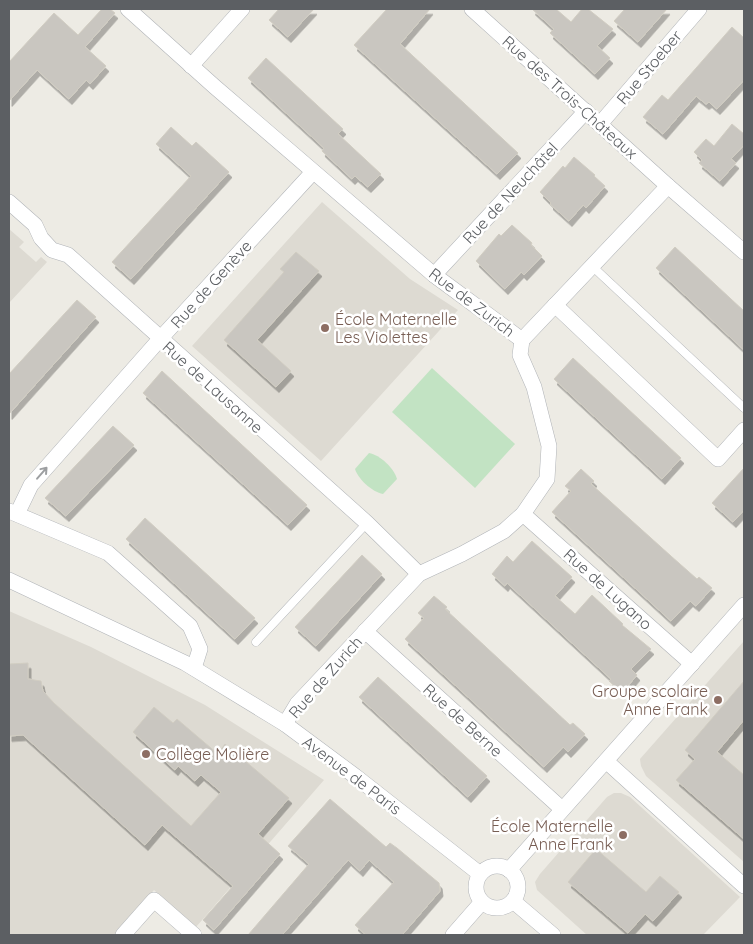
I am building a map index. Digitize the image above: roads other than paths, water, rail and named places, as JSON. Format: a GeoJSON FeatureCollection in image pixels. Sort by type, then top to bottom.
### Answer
{"type":"FeatureCollection","features":[{"type":"Feature","properties":{"kind":"street","name":"Rue de Zurich"},"geometry":{"type":"LineString","coordinates":[[128,9],[191,66],[434,276],[522,340],[520,355],[534,387],[549,446],[547,479],[523,514],[504,531],[462,554],[419,574],[298,704],[285,724]]}},
{"type":"Feature","properties":{"kind":"street"},"geometry":{"type":"LineString","coordinates":[[191,66],[242,9]]}},
{"type":"Feature","properties":{"kind":"street","name":"Rue des Trois-Châteaux"},"geometry":{"type":"LineString","coordinates":[[472,9],[744,252]]}},
{"type":"Feature","properties":{"kind":"street","name":"Rue Stoeber"},"geometry":{"type":"LineString","coordinates":[[600,124],[699,9]]}},
{"type":"Feature","properties":{"kind":"street","name":"Rue de Neuchâtel"},"geometry":{"type":"LineString","coordinates":[[434,276],[586,112]]}},
{"type":"Feature","properties":{"kind":"street","name":"Rue de Genève"},"geometry":{"type":"LineString","coordinates":[[13,513],[31,485],[160,339],[313,172]]}},
{"type":"Feature","properties":{"kind":"street"},"geometry":{"type":"LineString","coordinates":[[522,340],[668,186]]}},
{"type":"Feature","properties":{"kind":"street","name":"Rue de Lausanne"},"geometry":{"type":"LineString","coordinates":[[9,202],[35,225],[41,238],[52,250],[68,255],[367,523],[419,574]]}},
{"type":"Feature","properties":{"kind":"street"},"geometry":{"type":"LineString","coordinates":[[555,305],[718,459],[744,430]]}},
{"type":"Feature","properties":{"kind":"street"},"geometry":{"type":"LineString","coordinates":[[13,513],[108,553],[125,567],[190,626],[200,649],[194,668]]}},
{"type":"Feature","properties":{"kind":"street","name":"Rue de Lugano"},"geometry":{"type":"LineString","coordinates":[[523,514],[692,664]]}},
{"type":"Feature","properties":{"kind":"street","name":"Avenue de Paris"},"geometry":{"type":"LineString","coordinates":[[9,580],[194,668],[285,724],[480,874]]}},
{"type":"Feature","properties":{"kind":"street"},"geometry":{"type":"LineString","coordinates":[[508,870],[744,605]]}},
{"type":"Feature","properties":{"kind":"street","name":"Rue de Berne"},"geometry":{"type":"LineString","coordinates":[[365,631],[562,809]]}},
{"type":"Feature","properties":{"kind":"street"},"geometry":{"type":"LineString","coordinates":[[606,761],[744,886]]}},
{"type":"Feature","properties":{"kind":"street"},"geometry":{"type":"LineString","coordinates":[[492,866],[499,866],[508,870],[514,875],[518,883],[518,890],[513,901],[500,909],[491,908],[481,903],[476,893],[475,884],[480,874],[492,866]]}},
{"type":"Feature","properties":{"kind":"street"},"geometry":{"type":"LineString","coordinates":[[123,935],[154,900],[194,935]]}},
{"type":"Feature","properties":{"kind":"street"},"geometry":{"type":"LineString","coordinates":[[513,901],[553,935]]}},
{"type":"Feature","properties":{"kind":"street"},"geometry":{"type":"LineString","coordinates":[[453,935],[481,903]]}},
{"type":"Feature","properties":{"kind":"lane"},"geometry":{"type":"LineString","coordinates":[[593,267],[744,408]]}},
{"type":"Feature","properties":{"kind":"lane"},"geometry":{"type":"LineString","coordinates":[[256,642],[367,523]]}},
{"type":"Feature","properties":{"kind":"place","name":"École Maternelle Les Violettes"},"geometry":{"type":"Point","coordinates":[325,328]}},
{"type":"Feature","properties":{"kind":"place","name":"Groupe scolaire Anne Frank"},"geometry":{"type":"Point","coordinates":[718,700]}},
{"type":"Feature","properties":{"kind":"place","name":"Collège Molière"},"geometry":{"type":"Point","coordinates":[146,754]}},
{"type":"Feature","properties":{"kind":"place","name":"École Maternelle Anne Frank"},"geometry":{"type":"Point","coordinates":[623,835]}}]}
